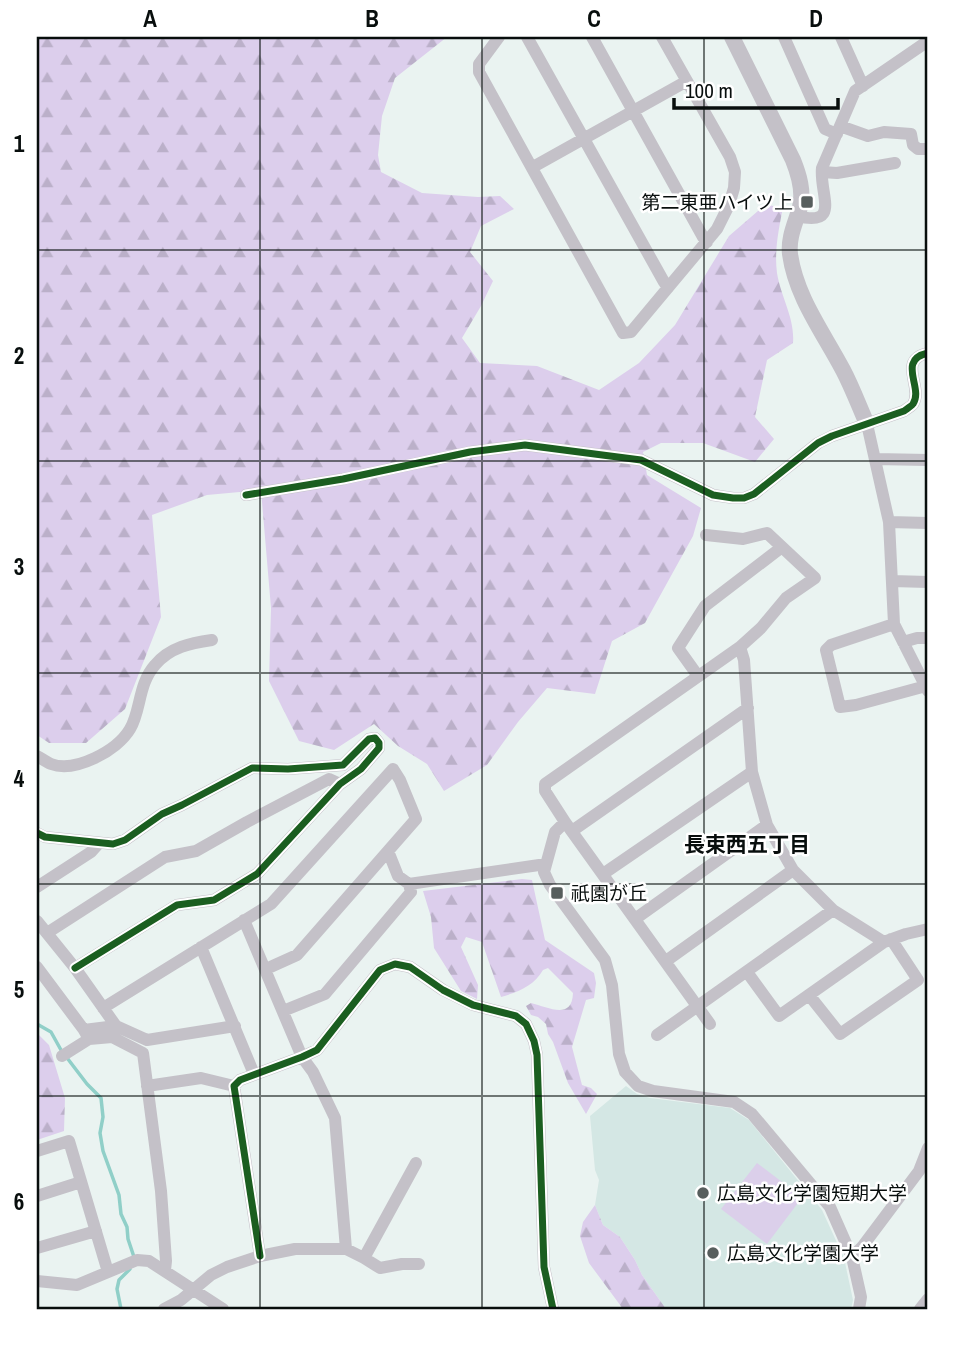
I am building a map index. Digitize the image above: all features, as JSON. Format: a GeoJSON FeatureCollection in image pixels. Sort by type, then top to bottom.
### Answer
{"type":"FeatureCollection","features":[{"type":"Feature","properties":{"kind":"street"},"geometry":{"type":"LineString","coordinates":[[499,37],[479,64],[479,72],[623,333],[631,332],[717,229],[734,188],[735,172],[730,157],[662,37]]}},
{"type":"Feature","properties":{"kind":"street"},"geometry":{"type":"LineString","coordinates":[[527,37],[668,288]]}},
{"type":"Feature","properties":{"kind":"street"},"geometry":{"type":"LineString","coordinates":[[592,37],[707,242]]}},
{"type":"Feature","properties":{"kind":"street"},"geometry":{"type":"LineString","coordinates":[[732,37],[800,179],[801,204],[792,231],[790,251],[796,279],[813,319],[844,371],[867,424],[889,522],[894,624],[927,688],[840,707],[826,650],[831,645],[894,624]]}},
{"type":"Feature","properties":{"kind":"street"},"geometry":{"type":"LineString","coordinates":[[784,37],[825,129],[869,136],[884,132],[911,134],[913,145],[918,149],[928,149]]}},
{"type":"Feature","properties":{"kind":"street"},"geometry":{"type":"LineString","coordinates":[[841,37],[863,86]]}},
{"type":"Feature","properties":{"kind":"street"},"geometry":{"type":"LineString","coordinates":[[797,216],[812,220],[824,212],[826,204],[822,172],[855,91],[928,41]]}},
{"type":"Feature","properties":{"kind":"street"},"geometry":{"type":"LineString","coordinates":[[533,167],[687,80]]}},
{"type":"Feature","properties":{"kind":"street"},"geometry":{"type":"LineString","coordinates":[[822,172],[837,173],[895,163]]}},
{"type":"Feature","properties":{"kind":"street"},"geometry":{"type":"LineString","coordinates":[[246,495],[343,479],[470,452],[525,445],[641,460],[713,495],[744,498],[754,494],[818,443],[904,411],[913,404],[916,396],[912,366],[920,355],[928,353]]}},
{"type":"Feature","properties":{"kind":"street"},"geometry":{"type":"LineString","coordinates":[[875,459],[928,460]]}},
{"type":"Feature","properties":{"kind":"street"},"geometry":{"type":"LineString","coordinates":[[889,522],[928,523]]}},
{"type":"Feature","properties":{"kind":"street"},"geometry":{"type":"LineString","coordinates":[[706,535],[743,539],[766,533],[815,578],[786,598],[761,628],[740,647],[545,784],[545,791],[710,1024]]}},
{"type":"Feature","properties":{"kind":"street"},"geometry":{"type":"LineString","coordinates":[[698,676],[678,648],[705,606],[782,547]]}},
{"type":"Feature","properties":{"kind":"street"},"geometry":{"type":"LineString","coordinates":[[892,581],[928,582]]}},
{"type":"Feature","properties":{"kind":"street"},"geometry":{"type":"LineString","coordinates":[[903,642],[928,638]]}},
{"type":"Feature","properties":{"kind":"street"},"geometry":{"type":"LineString","coordinates":[[37,756],[51,764],[65,766],[92,760],[109,750],[130,729],[142,688],[154,665],[172,650],[193,642],[212,640]]}},
{"type":"Feature","properties":{"kind":"street"},"geometry":{"type":"LineString","coordinates":[[740,647],[744,660],[752,772],[767,825],[793,870],[834,910],[887,941],[918,980],[840,1034],[809,995]]}},
{"type":"Feature","properties":{"kind":"street"},"geometry":{"type":"LineString","coordinates":[[748,708],[569,826],[555,832],[544,872],[550,885],[605,960],[612,985],[619,1054],[625,1072],[638,1086],[653,1091],[734,1102],[752,1114],[830,1207],[852,1257],[861,1297],[859,1309]]}},
{"type":"Feature","properties":{"kind":"street"},"geometry":{"type":"LineString","coordinates":[[37,832],[45,837],[113,844],[125,840],[162,814],[252,768],[288,769],[343,765],[369,739],[374,738],[379,743],[379,748],[361,769],[340,784],[257,874],[214,900],[177,905],[75,968]]}},
{"type":"Feature","properties":{"kind":"street"},"geometry":{"type":"LineString","coordinates":[[103,1008],[271,904],[393,769],[416,820],[298,955],[266,969]]}},
{"type":"Feature","properties":{"kind":"street"},"geometry":{"type":"LineString","coordinates":[[603,874],[752,772]]}},
{"type":"Feature","properties":{"kind":"street"},"geometry":{"type":"LineString","coordinates":[[47,933],[164,857],[196,851],[329,779],[340,784]]}},
{"type":"Feature","properties":{"kind":"street"},"geometry":{"type":"LineString","coordinates":[[635,919],[767,825]]}},
{"type":"Feature","properties":{"kind":"street"},"geometry":{"type":"LineString","coordinates":[[37,887],[91,852],[99,843]]}},
{"type":"Feature","properties":{"kind":"street"},"geometry":{"type":"LineString","coordinates":[[283,1011],[325,994],[411,892],[409,884],[398,876],[388,851]]}},
{"type":"Feature","properties":{"kind":"street"},"geometry":{"type":"LineString","coordinates":[[409,884],[546,864]]}},
{"type":"Feature","properties":{"kind":"street"},"geometry":{"type":"LineString","coordinates":[[666,961],[793,870]]}},
{"type":"Feature","properties":{"kind":"street"},"geometry":{"type":"LineString","coordinates":[[657,1035],[834,910]]}},
{"type":"Feature","properties":{"kind":"street"},"geometry":{"type":"LineString","coordinates":[[244,920],[302,1057],[313,1072],[335,1118],[346,1248]]}},
{"type":"Feature","properties":{"kind":"street"},"geometry":{"type":"LineString","coordinates":[[37,921],[75,968],[116,1026],[147,1040],[235,1026]]}},
{"type":"Feature","properties":{"kind":"street"},"geometry":{"type":"LineString","coordinates":[[747,972],[779,1016],[887,941],[928,929]]}},
{"type":"Feature","properties":{"kind":"street"},"geometry":{"type":"LineString","coordinates":[[201,947],[254,1074]]}},
{"type":"Feature","properties":{"kind":"street"},"geometry":{"type":"LineString","coordinates":[[234,1086],[240,1080],[317,1050],[380,970],[395,964],[410,967],[443,990],[473,1005],[516,1017],[526,1024],[537,1055],[544,1267],[552,1309]]}},
{"type":"Feature","properties":{"kind":"street"},"geometry":{"type":"LineString","coordinates":[[37,967],[86,1035],[112,1037],[143,1053],[161,1191],[165,1270]]}},
{"type":"Feature","properties":{"kind":"street"},"geometry":{"type":"LineString","coordinates":[[65,1055],[86,1035],[116,1026]]}},
{"type":"Feature","properties":{"kind":"street"},"geometry":{"type":"LineString","coordinates":[[147,1086],[201,1078],[234,1086]]}},
{"type":"Feature","properties":{"kind":"street"},"geometry":{"type":"LineString","coordinates":[[234,1086],[260,1256]]}},
{"type":"Feature","properties":{"kind":"street"},"geometry":{"type":"LineString","coordinates":[[37,1151],[69,1141],[108,1272]]}},
{"type":"Feature","properties":{"kind":"street"},"geometry":{"type":"LineString","coordinates":[[852,1257],[919,1171],[928,1148]]}},
{"type":"Feature","properties":{"kind":"street"},"geometry":{"type":"LineString","coordinates":[[364,1258],[416,1163]]}},
{"type":"Feature","properties":{"kind":"street"},"geometry":{"type":"LineString","coordinates":[[37,1196],[81,1182]]}},
{"type":"Feature","properties":{"kind":"street"},"geometry":{"type":"LineString","coordinates":[[37,1248],[96,1231]]}},
{"type":"Feature","properties":{"kind":"street"},"geometry":{"type":"LineString","coordinates":[[167,1309],[211,1275],[227,1267],[260,1256],[295,1249],[346,1248],[380,1268],[419,1264]]}},
{"type":"Feature","properties":{"kind":"street"},"geometry":{"type":"LineString","coordinates":[[37,1281],[77,1285],[137,1260],[149,1261],[223,1309]]}},
{"type":"Feature","properties":{"kind":"street"},"geometry":{"type":"LineString","coordinates":[[920,1309],[928,1299]]}},
{"type":"Feature","properties":{"kind":"shaded area","name":"広島文化学園短期大学"},"geometry":{"type":"Polygon","coordinates":[[[626,1086],[637,1094],[650,1098],[730,1108],[749,1120],[822,1210],[844,1258],[853,1300],[851,1309],[666,1309],[620,1237],[603,1225],[595,1205],[599,1180],[595,1170],[590,1116],[626,1086]]]}},
{"type":"Feature","properties":{"kind":"shaded area"},"geometry":{"type":"Polygon","coordinates":[[[757,1163],[801,1199],[767,1244],[721,1209],[757,1163]]]}},
{"type":"Feature","properties":{"kind":"green space"},"geometry":{"type":"Polygon","coordinates":[[[37,37],[447,37],[395,78],[382,116],[378,155],[381,172],[422,193],[500,196],[514,209],[481,226],[470,252],[493,281],[462,338],[480,363],[537,366],[599,390],[639,363],[675,325],[729,236],[765,205],[783,207],[776,265],[792,325],[793,343],[767,360],[755,417],[774,439],[755,462],[703,443],[661,443],[643,452],[647,475],[701,508],[693,536],[645,623],[612,641],[595,694],[547,688],[487,765],[444,791],[427,764],[398,746],[374,724],[334,750],[299,741],[269,681],[271,608],[261,490],[207,495],[152,515],[161,617],[125,709],[86,743],[49,743],[37,735],[37,37]]]}},
{"type":"Feature","properties":{"kind":"green space"},"geometry":{"type":"Polygon","coordinates":[[[532,880],[545,940],[594,973],[594,998],[586,1000],[572,1047],[582,1085],[597,1094],[586,1114],[568,1083],[546,1024],[531,1015],[526,1006],[531,1003],[564,1010],[572,1002],[573,993],[548,968],[525,988],[501,997],[482,942],[466,937],[461,947],[478,985],[477,999],[461,991],[434,948],[431,917],[423,891],[532,880]]]}},
{"type":"Feature","properties":{"kind":"green space"},"geometry":{"type":"Polygon","coordinates":[[[37,1033],[49,1045],[65,1098],[64,1131],[37,1140],[37,1033]]]}},
{"type":"Feature","properties":{"kind":"green space"},"geometry":{"type":"Polygon","coordinates":[[[595,1205],[603,1225],[620,1237],[666,1309],[623,1309],[589,1263],[580,1236],[583,1222],[595,1205]]]}},
{"type":"Feature","properties":{"kind":"waterway"},"geometry":{"type":"LineString","coordinates":[[37,1024],[51,1032],[61,1050],[101,1098],[103,1117],[100,1133],[103,1151],[119,1195],[121,1214],[134,1257]]}},
{"type":"Feature","properties":{"kind":"waterway"},"geometry":{"type":"LineString","coordinates":[[121,1309],[117,1289],[119,1280],[130,1269]]}},
{"type":"Feature","properties":{"kind":"cycle path"},"geometry":{"type":"LineString","coordinates":[[246,495],[343,479],[470,452],[525,445],[641,460],[713,495],[744,498],[754,494],[818,443],[904,411],[912,405],[915,398],[912,368],[919,357],[928,353]]}},
{"type":"Feature","properties":{"kind":"cycle path"},"geometry":{"type":"LineString","coordinates":[[37,833],[45,837],[113,844],[125,840],[162,814],[252,768],[288,769],[343,765],[369,739],[375,738],[379,743],[379,748],[361,769],[340,784],[257,874],[214,900],[177,905],[75,968]]}},
{"type":"Feature","properties":{"kind":"cycle path"},"geometry":{"type":"LineString","coordinates":[[260,1256],[234,1086],[240,1080],[317,1050],[380,970],[395,964],[410,967],[443,990],[473,1005],[516,1016],[526,1024],[534,1041],[537,1055],[544,1267],[553,1309]]}},
{"type":"Feature","properties":{"kind":"place","name":"第二東亜ハイツ上"},"geometry":{"type":"Point","coordinates":[807,202]}},
{"type":"Feature","properties":{"kind":"place","name":"祇園が丘"},"geometry":{"type":"Point","coordinates":[557,893]}},
{"type":"Feature","properties":{"kind":"place","name":"広島文化学園短期大学"},"geometry":{"type":"Point","coordinates":[703,1193]}},
{"type":"Feature","properties":{"kind":"place","name":"広島文化学園大学"},"geometry":{"type":"Point","coordinates":[713,1253]}},
{"type":"Feature","properties":{"kind":"district","name":"長束西五丁目"},"geometry":{"type":"Point","coordinates":[747,845]}}]}
